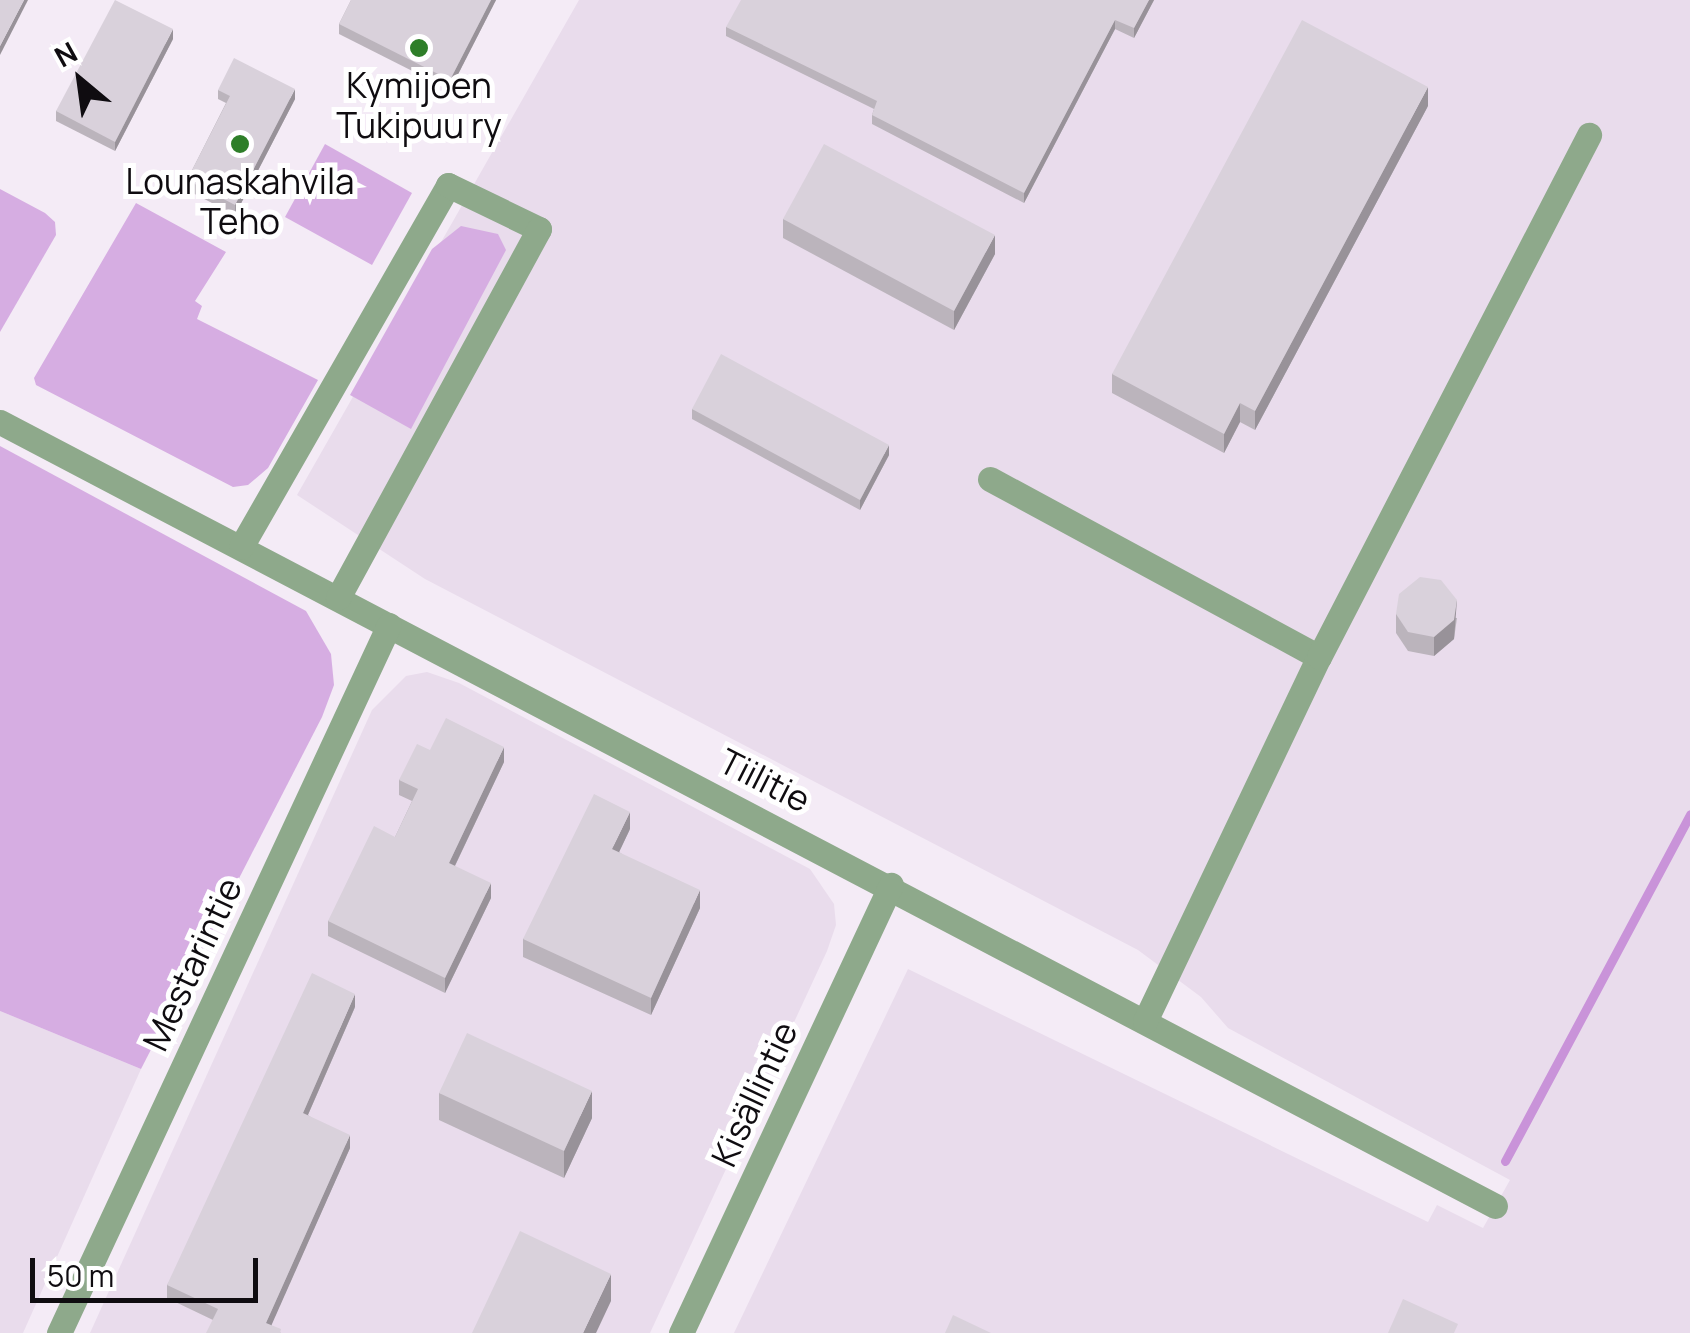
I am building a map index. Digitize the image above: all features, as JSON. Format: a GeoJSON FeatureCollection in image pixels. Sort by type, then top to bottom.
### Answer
{"type":"FeatureCollection","features":[{"type":"Feature","properties":{"kind":"street"},"geometry":{"type":"LineString","coordinates":[[1145,1021],[1319,657],[1589,135]]}},
{"type":"Feature","properties":{"kind":"street"},"geometry":{"type":"LineString","coordinates":[[242,547],[448,185],[539,229],[338,598]]}},
{"type":"Feature","properties":{"kind":"street","name":"Tiilitie"},"geometry":{"type":"LineString","coordinates":[[0,422],[891,885],[1495,1206]]}},
{"type":"Feature","properties":{"kind":"street"},"geometry":{"type":"LineString","coordinates":[[990,479],[1319,657]]}},
{"type":"Feature","properties":{"kind":"street","name":"Mestarintie"},"geometry":{"type":"LineString","coordinates":[[59,1333],[389,625]]}},
{"type":"Feature","properties":{"kind":"street","name":"Kisällintie"},"geometry":{"type":"LineString","coordinates":[[681,1333],[891,885]]}},
{"type":"Feature","properties":{"kind":"shaded area"},"geometry":{"type":"Polygon","coordinates":[[[579,0],[1690,0],[1690,1333],[734,1333],[908,969],[1428,1222],[1437,1205],[1483,1228],[1510,1180],[1228,1028],[1201,997],[1138,950],[425,579],[297,495],[579,0]]]}},
{"type":"Feature","properties":{"kind":"shaded area"},"geometry":{"type":"Polygon","coordinates":[[[325,144],[412,193],[372,265],[285,217],[325,144]]]}},
{"type":"Feature","properties":{"kind":"shaded area"},"geometry":{"type":"Polygon","coordinates":[[[0,189],[45,213],[55,222],[56,235],[0,332],[0,189]]]}},
{"type":"Feature","properties":{"kind":"shaded area"},"geometry":{"type":"Polygon","coordinates":[[[136,203],[226,252],[195,301],[202,306],[197,319],[318,380],[268,468],[248,485],[233,487],[36,385],[34,378],[136,203]]]}},
{"type":"Feature","properties":{"kind":"shaded area"},"geometry":{"type":"Polygon","coordinates":[[[461,226],[498,234],[506,250],[411,429],[350,395],[432,249],[461,226]]]}},
{"type":"Feature","properties":{"kind":"shaded area"},"geometry":{"type":"Polygon","coordinates":[[[0,446],[306,611],[331,654],[334,685],[322,717],[141,1069],[0,1011],[0,446]]]}},
{"type":"Feature","properties":{"kind":"shaded area"},"geometry":{"type":"Polygon","coordinates":[[[427,672],[459,683],[810,869],[834,904],[836,925],[827,951],[650,1333],[90,1333],[372,710],[406,676],[427,672]]]}},
{"type":"Feature","properties":{"kind":"shaded area"},"geometry":{"type":"Polygon","coordinates":[[[0,1011],[141,1069],[23,1333],[0,1333],[0,1011]]]}},
{"type":"Feature","properties":{"kind":"building"},"geometry":{"type":"Polygon","coordinates":[[[0,0],[24,0],[0,46],[0,0]]]}},
{"type":"Feature","properties":{"kind":"building"},"geometry":{"type":"Polygon","coordinates":[[[115,0],[173,29],[115,142],[56,111],[115,0]]]}},
{"type":"Feature","properties":{"kind":"building","name":"Kymijoen Tukipuu ry"},"geometry":{"type":"Polygon","coordinates":[[[351,0],[491,0],[450,80],[339,24],[351,0]]]}},
{"type":"Feature","properties":{"kind":"building"},"geometry":{"type":"Polygon","coordinates":[[[741,0],[1149,0],[1134,28],[1115,20],[1024,193],[872,115],[877,101],[726,27],[741,0]]]}},
{"type":"Feature","properties":{"kind":"building"},"geometry":{"type":"Polygon","coordinates":[[[1302,20],[1428,87],[1255,411],[1240,403],[1224,434],[1112,374],[1302,20]]]}},
{"type":"Feature","properties":{"kind":"building"},"geometry":{"type":"Polygon","coordinates":[[[234,58],[295,89],[235,205],[187,180],[230,96],[218,90],[234,58]]]}},
{"type":"Feature","properties":{"kind":"building"},"geometry":{"type":"Polygon","coordinates":[[[824,144],[995,235],[954,311],[783,219],[824,144]]]}},
{"type":"Feature","properties":{"kind":"building"},"geometry":{"type":"Polygon","coordinates":[[[721,354],[889,445],[860,500],[692,409],[721,354]]]}},
{"type":"Feature","properties":{"kind":"building"},"geometry":{"type":"Polygon","coordinates":[[[1420,577],[1441,580],[1457,600],[1454,620],[1434,637],[1408,632],[1396,614],[1399,594],[1420,577]]]}},
{"type":"Feature","properties":{"kind":"building"},"geometry":{"type":"Polygon","coordinates":[[[446,718],[504,747],[449,863],[491,883],[445,978],[328,921],[374,826],[395,837],[418,789],[399,780],[417,744],[430,750],[446,718]]]}},
{"type":"Feature","properties":{"kind":"building"},"geometry":{"type":"Polygon","coordinates":[[[594,794],[630,812],[612,849],[700,890],[651,998],[523,939],[594,794]]]}},
{"type":"Feature","properties":{"kind":"building"},"geometry":{"type":"Polygon","coordinates":[[[312,973],[355,994],[303,1113],[350,1135],[266,1323],[281,1329],[280,1333],[206,1333],[218,1309],[167,1285],[312,973]]]}},
{"type":"Feature","properties":{"kind":"building"},"geometry":{"type":"Polygon","coordinates":[[[467,1033],[592,1091],[564,1151],[439,1093],[467,1033]]]}},
{"type":"Feature","properties":{"kind":"building"},"geometry":{"type":"Polygon","coordinates":[[[520,1231],[611,1274],[583,1333],[472,1333],[520,1231]]]}},
{"type":"Feature","properties":{"kind":"building"},"geometry":{"type":"Polygon","coordinates":[[[1403,1299],[1458,1324],[1454,1333],[1388,1333],[1403,1299]]]}},
{"type":"Feature","properties":{"kind":"building"},"geometry":{"type":"Polygon","coordinates":[[[953,1315],[991,1333],[945,1333],[953,1315]]]}},
{"type":"Feature","properties":{"kind":"waterway"},"geometry":{"type":"LineString","coordinates":[[1505,1161],[1690,814]]}},
{"type":"Feature","properties":{"kind":"place","name":"Kymijoen Tukipuu ry"},"geometry":{"type":"Point","coordinates":[419,48]}},
{"type":"Feature","properties":{"kind":"place","name":"Lounaskahvila Teho"},"geometry":{"type":"Point","coordinates":[240,144]}}]}
